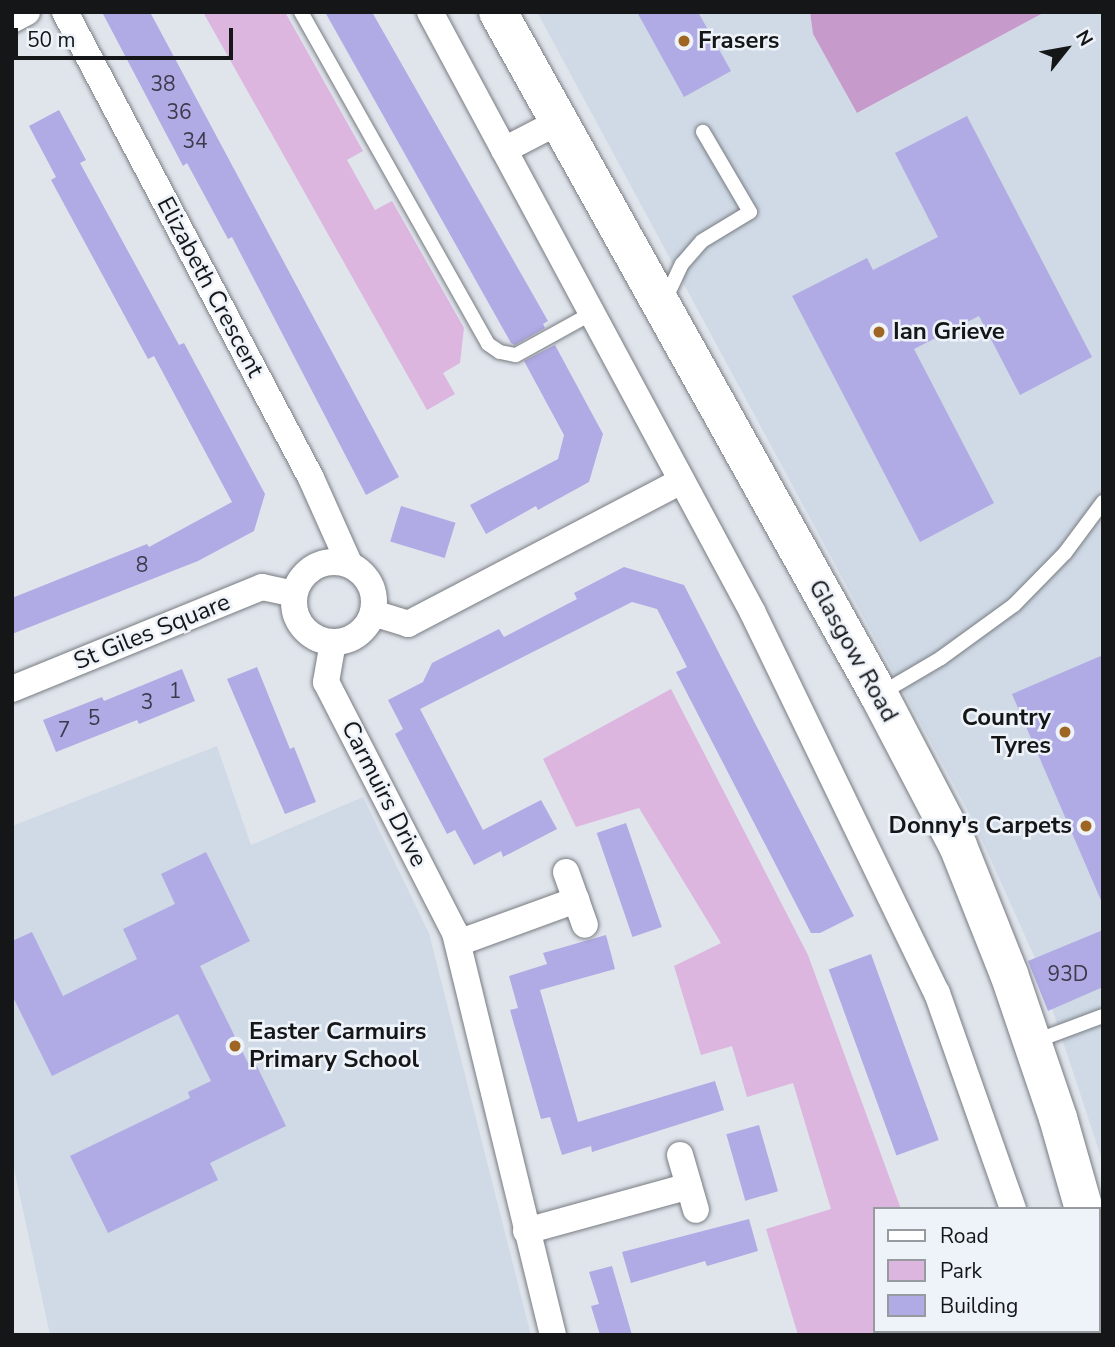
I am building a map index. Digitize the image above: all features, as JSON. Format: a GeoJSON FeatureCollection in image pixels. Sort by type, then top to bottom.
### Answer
{"type":"FeatureCollection","features":[{"type":"Feature","properties":{"kind":"main road","name":"Glasgow Road"},"geometry":{"type":"LineString","coordinates":[[498,12],[879,695],[958,846],[1009,974],[1083,1207]]}},
{"type":"Feature","properties":{"kind":"street"},"geometry":{"type":"LineString","coordinates":[[12,20],[27,12]]}},
{"type":"Feature","properties":{"kind":"street","name":"Elizabeth Crescent"},"geometry":{"type":"LineString","coordinates":[[65,12],[311,478],[349,565]]}},
{"type":"Feature","properties":{"kind":"street"},"geometry":{"type":"LineString","coordinates":[[430,12],[753,613],[937,993],[1012,1207]]}},
{"type":"Feature","properties":{"kind":"street"},"geometry":{"type":"LineString","coordinates":[[504,150],[558,122]]}},
{"type":"Feature","properties":{"kind":"street"},"geometry":{"type":"LineString","coordinates":[[373,613],[408,624],[682,481]]}},
{"type":"Feature","properties":{"kind":"street"},"geometry":{"type":"LineString","coordinates":[[334,562],[349,565],[362,573],[372,589],[373,613],[356,635],[333,642],[307,632],[294,609],[295,594],[299,581],[320,564],[334,562]]}},
{"type":"Feature","properties":{"kind":"street","name":"St Giles Square"},"geometry":{"type":"LineString","coordinates":[[12,689],[262,587],[295,594]]}},
{"type":"Feature","properties":{"kind":"street","name":"Carmuirs Drive"},"geometry":{"type":"LineString","coordinates":[[333,642],[326,682],[458,943],[553,1335]]}},
{"type":"Feature","properties":{"kind":"street"},"geometry":{"type":"LineString","coordinates":[[566,872],[585,925]]}},
{"type":"Feature","properties":{"kind":"street"},"geometry":{"type":"LineString","coordinates":[[458,943],[576,900]]}},
{"type":"Feature","properties":{"kind":"street"},"geometry":{"type":"LineString","coordinates":[[526,1231],[692,1198],[680,1155]]}},
{"type":"Feature","properties":{"kind":"lane"},"geometry":{"type":"LineString","coordinates":[[302,12],[488,344],[500,352],[516,355],[592,313]]}},
{"type":"Feature","properties":{"kind":"lane"},"geometry":{"type":"LineString","coordinates":[[662,308],[682,264],[702,241],[750,212],[703,132]]}},
{"type":"Feature","properties":{"kind":"lane"},"geometry":{"type":"LineString","coordinates":[[879,695],[941,659],[1014,605],[1065,553],[1103,502]]}},
{"type":"Feature","properties":{"kind":"lane"},"geometry":{"type":"LineString","coordinates":[[1032,1042],[1103,1016]]}},
{"type":"Feature","properties":{"kind":"shaded area"},"geometry":{"type":"Polygon","coordinates":[[[537,12],[810,12],[813,34],[858,113],[1045,12],[1103,12],[1103,1163],[1037,963],[974,822],[537,12]]]}},
{"type":"Feature","properties":{"kind":"shaded area"},"geometry":{"type":"Polygon","coordinates":[[[810,12],[1045,12],[857,113],[813,34],[810,12]]]}},
{"type":"Feature","properties":{"kind":"shaded area","name":"Easter Carmuirs Primary School"},"geometry":{"type":"Polygon","coordinates":[[[217,746],[251,845],[363,797],[429,933],[531,1335],[50,1335],[12,1160],[12,826],[217,746]]]}},
{"type":"Feature","properties":{"kind":"green space"},"geometry":{"type":"Polygon","coordinates":[[[203,12],[285,12],[363,151],[347,160],[375,210],[392,201],[464,328],[460,363],[443,373],[455,394],[427,410],[203,12]]]}},
{"type":"Feature","properties":{"kind":"green space"},"geometry":{"type":"Polygon","coordinates":[[[671,689],[808,955],[900,1207],[874,1207],[874,1333],[941,1335],[798,1335],[766,1229],[831,1209],[793,1083],[747,1097],[732,1046],[701,1055],[674,966],[721,943],[639,808],[576,827],[543,759],[671,689]]]}},
{"type":"Feature","properties":{"kind":"building"},"geometry":{"type":"Polygon","coordinates":[[[102,12],[150,12],[399,477],[366,495],[232,237],[228,239],[187,163],[183,166],[102,12]]]}},
{"type":"Feature","properties":{"kind":"building"},"geometry":{"type":"Polygon","coordinates":[[[325,12],[372,12],[548,321],[543,324],[545,328],[515,345],[511,343],[325,12]]]}},
{"type":"Feature","properties":{"kind":"building","name":"Frasers"},"geometry":{"type":"Polygon","coordinates":[[[637,12],[698,12],[731,71],[684,97],[637,12]]]}},
{"type":"Feature","properties":{"kind":"building"},"geometry":{"type":"Polygon","coordinates":[[[59,110],[86,160],[80,163],[179,345],[184,343],[265,494],[254,531],[198,561],[12,634],[12,598],[147,544],[149,547],[232,502],[154,356],[148,359],[51,180],[56,177],[29,126],[59,110]]]}},
{"type":"Feature","properties":{"kind":"building","name":"Ian Grieve"},"geometry":{"type":"Polygon","coordinates":[[[967,116],[1092,357],[1020,395],[979,316],[914,349],[994,503],[920,542],[792,296],[867,258],[873,270],[938,237],[895,153],[967,116]]]}},
{"type":"Feature","properties":{"kind":"building"},"geometry":{"type":"Polygon","coordinates":[[[555,345],[603,434],[589,482],[538,510],[536,506],[486,534],[470,505],[558,459],[564,435],[524,361],[555,345]]]}},
{"type":"Feature","properties":{"kind":"building"},"geometry":{"type":"Polygon","coordinates":[[[401,506],[456,523],[445,558],[390,541],[401,506]]]}},
{"type":"Feature","properties":{"kind":"building"},"geometry":{"type":"Polygon","coordinates":[[[624,567],[684,585],[854,916],[820,933],[811,933],[676,672],[687,667],[657,609],[632,602],[420,709],[483,830],[541,800],[557,829],[503,857],[501,851],[474,865],[455,830],[447,834],[395,734],[403,729],[388,700],[423,682],[432,663],[499,629],[504,637],[577,599],[574,593],[624,567]]]}},
{"type":"Feature","properties":{"kind":"building","name":"Country Tyres"},"geometry":{"type":"Polygon","coordinates":[[[1103,655],[1103,905],[1012,694],[1103,655]]]}},
{"type":"Feature","properties":{"kind":"building"},"geometry":{"type":"Polygon","coordinates":[[[257,667],[290,749],[294,747],[316,802],[285,814],[227,679],[257,667]]]}},
{"type":"Feature","properties":{"kind":"building"},"geometry":{"type":"Polygon","coordinates":[[[182,669],[195,701],[139,724],[137,720],[56,752],[43,720],[102,697],[104,701],[182,669]]]}},
{"type":"Feature","properties":{"kind":"building"},"geometry":{"type":"Polygon","coordinates":[[[626,823],[662,927],[633,937],[597,833],[626,823]]]}},
{"type":"Feature","properties":{"kind":"building"},"geometry":{"type":"Polygon","coordinates":[[[206,852],[250,941],[200,966],[248,1063],[254,1060],[286,1126],[210,1163],[218,1180],[108,1233],[70,1156],[190,1098],[188,1092],[211,1081],[178,1014],[52,1076],[12,995],[12,941],[32,932],[63,996],[137,959],[123,929],[175,904],[161,874],[206,852]]]}},
{"type":"Feature","properties":{"kind":"building"},"geometry":{"type":"Polygon","coordinates":[[[1103,930],[1103,987],[1048,1011],[1028,961],[1103,930]]]}},
{"type":"Feature","properties":{"kind":"building"},"geometry":{"type":"Polygon","coordinates":[[[606,935],[615,969],[540,990],[578,1122],[715,1081],[724,1110],[592,1152],[591,1146],[562,1155],[550,1117],[541,1119],[510,1010],[518,1008],[509,976],[547,964],[543,953],[606,935]]]}},
{"type":"Feature","properties":{"kind":"building"},"geometry":{"type":"Polygon","coordinates":[[[871,954],[939,1140],[896,1155],[829,969],[871,954]]]}},
{"type":"Feature","properties":{"kind":"building"},"geometry":{"type":"Polygon","coordinates":[[[759,1125],[778,1191],[745,1201],[726,1134],[759,1125]]]}},
{"type":"Feature","properties":{"kind":"building"},"geometry":{"type":"Polygon","coordinates":[[[749,1219],[758,1251],[707,1266],[705,1261],[631,1283],[622,1252],[749,1219]]]}},
{"type":"Feature","properties":{"kind":"building"},"geometry":{"type":"Polygon","coordinates":[[[612,1266],[632,1335],[600,1335],[591,1306],[599,1304],[589,1272],[612,1266]]]}},
{"type":"Feature","properties":{"kind":"place","name":"Frasers"},"geometry":{"type":"Point","coordinates":[684,41]}},
{"type":"Feature","properties":{"kind":"place","name":"Ian Grieve"},"geometry":{"type":"Point","coordinates":[879,332]}},
{"type":"Feature","properties":{"kind":"place","name":"Country Tyres"},"geometry":{"type":"Point","coordinates":[1065,732]}},
{"type":"Feature","properties":{"kind":"place","name":"Donny's Carpets"},"geometry":{"type":"Point","coordinates":[1086,826]}},
{"type":"Feature","properties":{"kind":"place","name":"Easter Carmuirs Primary School"},"geometry":{"type":"Point","coordinates":[235,1046]}}]}
